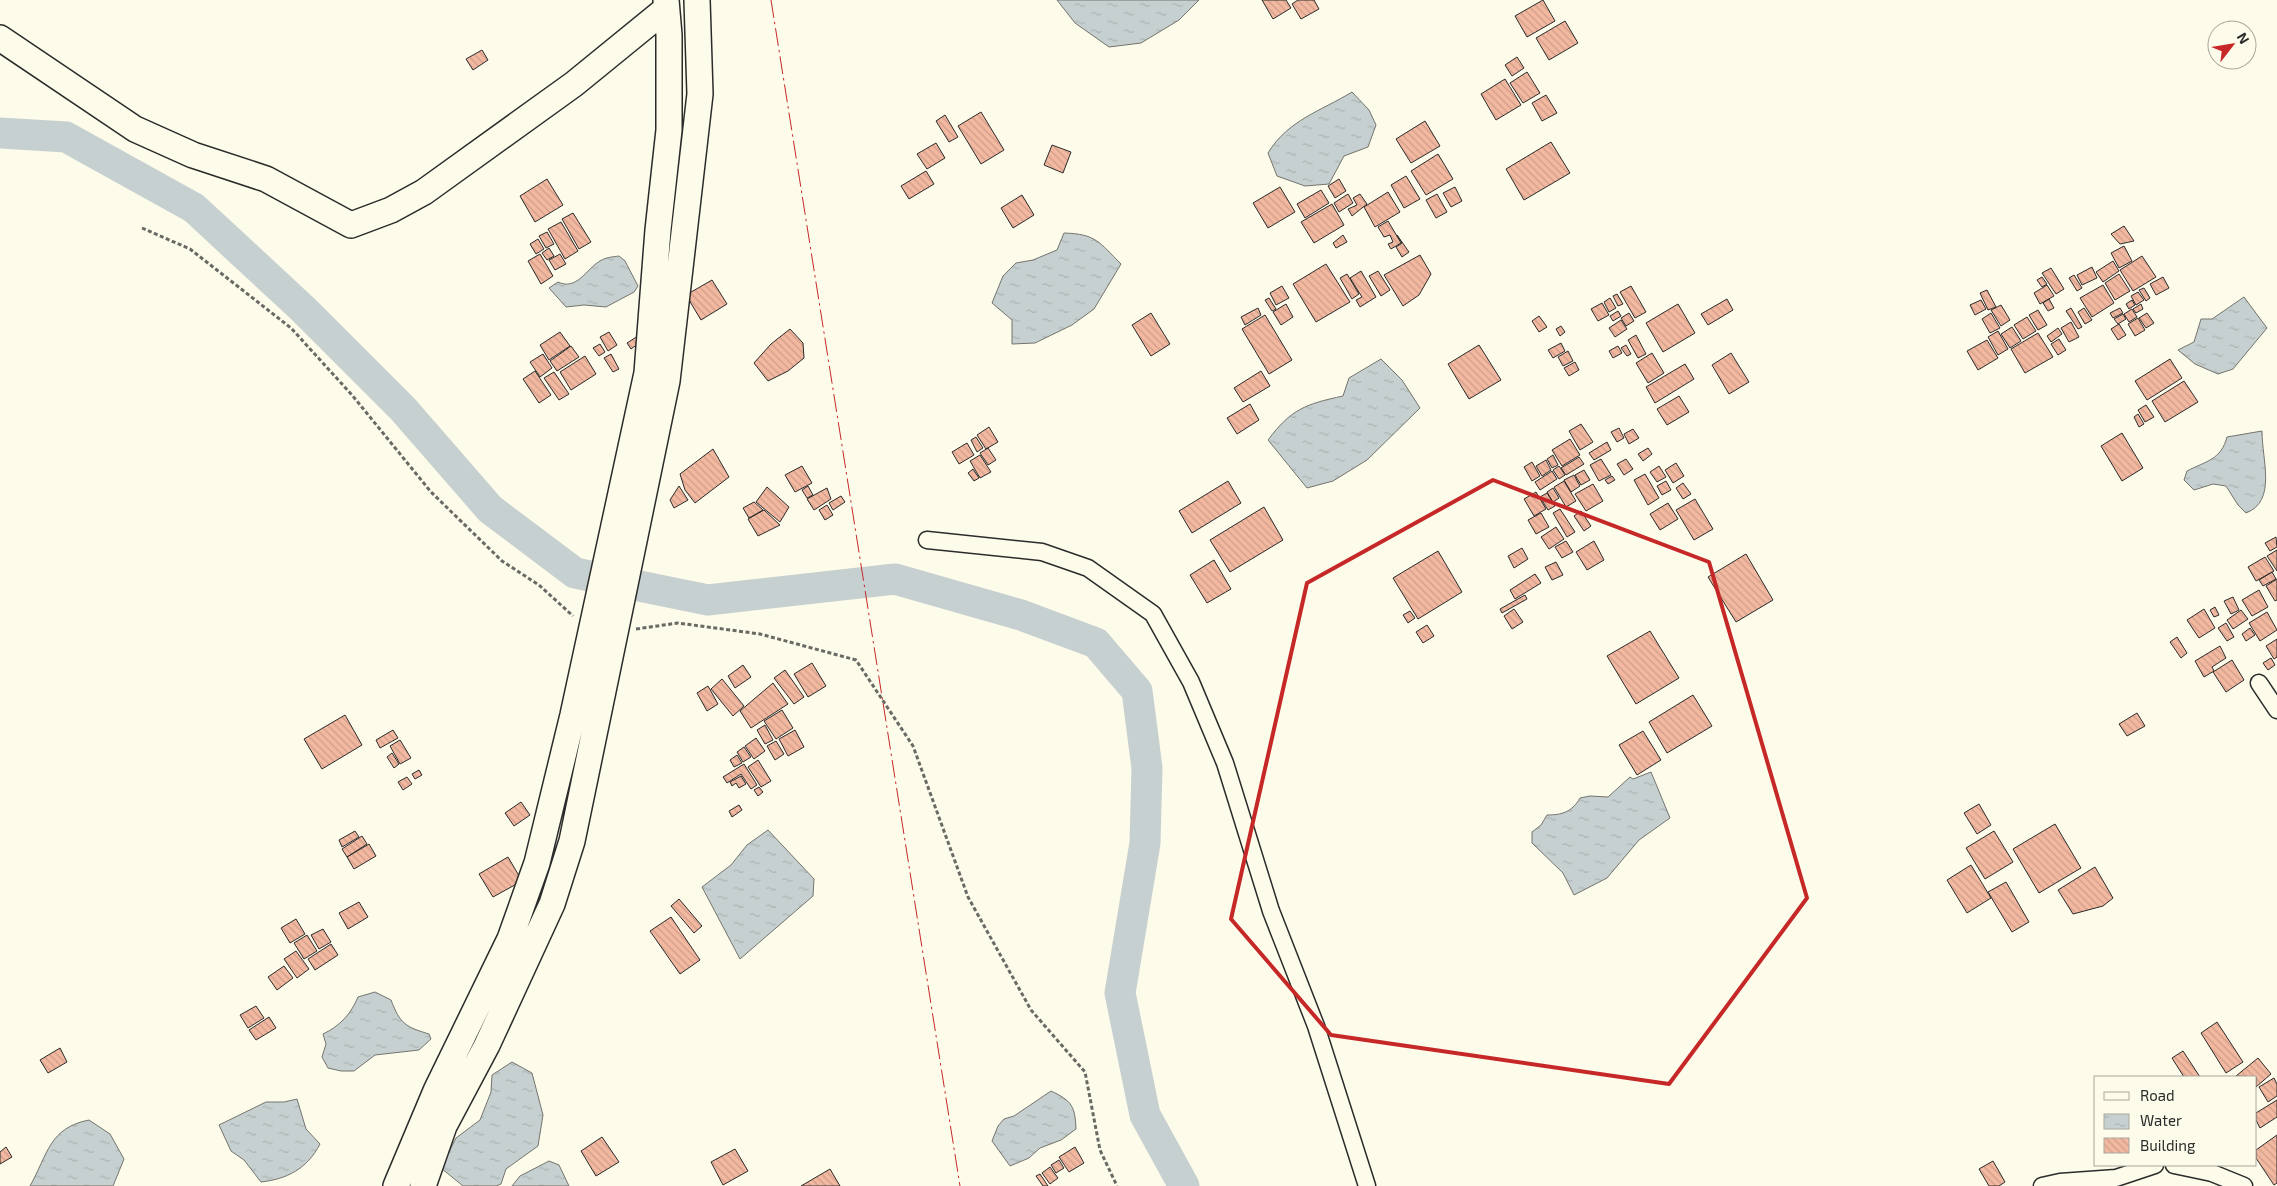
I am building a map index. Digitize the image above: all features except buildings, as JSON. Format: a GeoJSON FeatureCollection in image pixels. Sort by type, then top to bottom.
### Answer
{"type":"FeatureCollection","features":[{"type":"Feature","properties":{"kind":"main road"},"geometry":{"type":"LineString","coordinates":[[423,1186],[444,1126],[500,1018],[552,904],[572,842],[604,623],[632,498],[668,381],[700,94],[697,0]]}},
{"type":"Feature","properties":{"kind":"main road"},"geometry":{"type":"LineString","coordinates":[[632,498],[647,373],[658,230],[669,130],[666,5]]}},
{"type":"Feature","properties":{"kind":"main road"},"geometry":{"type":"LineString","coordinates":[[0,38],[12,44],[135,129],[193,155],[266,179],[351,225],[391,210],[424,192],[574,84],[666,5]]}},
{"type":"Feature","properties":{"kind":"main road"},"geometry":{"type":"LineString","coordinates":[[396,1186],[436,1091],[510,939],[537,864],[573,715],[604,623]]}},
{"type":"Feature","properties":{"kind":"street"},"geometry":{"type":"LineString","coordinates":[[927,540],[1042,552],[1088,568],[1153,614],[1190,682],[1225,763],[1271,911],[1316,1026],[1367,1186]]}},
{"type":"Feature","properties":{"kind":"street"},"geometry":{"type":"LineString","coordinates":[[2259,683],[2277,710]]}},
{"type":"Feature","properties":{"kind":"street"},"geometry":{"type":"LineString","coordinates":[[2042,1186],[2060,1182],[2116,1178],[2152,1166]]}},
{"type":"Feature","properties":{"kind":"street"},"geometry":{"type":"LineString","coordinates":[[2179,1166],[2212,1172],[2244,1186]]}},
{"type":"Feature","properties":{"kind":"path"},"geometry":{"type":"LineString","coordinates":[[142,228],[190,249],[291,328],[352,395],[431,492],[502,561],[539,585],[574,617],[604,623],[678,623],[760,634],[856,660],[913,746],[973,906],[1031,1010],[1085,1072],[1100,1150],[1117,1186]]}},
{"type":"Feature","properties":{"kind":"highlighted area"},"geometry":{"type":"Polygon","coordinates":[[[1493,480],[1709,562],[1807,898],[1669,1084],[1331,1035],[1231,919],[1307,583],[1493,480]]]}},
{"type":"Feature","properties":{"kind":"water"},"geometry":{"type":"Polygon","coordinates":[[[1057,0],[1199,0],[1179,20],[1141,43],[1109,47],[1075,23],[1057,0]]]}},
{"type":"Feature","properties":{"kind":"water"},"geometry":{"type":"Polygon","coordinates":[[[1352,92],[1369,110],[1376,125],[1368,147],[1344,156],[1329,184],[1305,186],[1277,176],[1268,153],[1276,142],[1295,124],[1352,92]]]}},
{"type":"Feature","properties":{"kind":"water"},"geometry":{"type":"Polygon","coordinates":[[[1064,233],[1090,237],[1102,245],[1121,264],[1094,309],[1072,325],[1035,343],[1012,344],[1012,320],[992,303],[1003,276],[1016,263],[1033,260],[1057,250],[1064,233]]]}},
{"type":"Feature","properties":{"kind":"water"},"geometry":{"type":"Polygon","coordinates":[[[619,256],[625,261],[638,286],[634,292],[606,307],[584,305],[566,307],[549,288],[558,282],[571,284],[581,278],[600,261],[619,256]]]}},
{"type":"Feature","properties":{"kind":"water"},"geometry":{"type":"Polygon","coordinates":[[[2244,297],[2267,328],[2233,369],[2218,374],[2195,364],[2178,350],[2194,342],[2201,319],[2212,319],[2244,297]]]}},
{"type":"Feature","properties":{"kind":"water"},"geometry":{"type":"Polygon","coordinates":[[[1381,359],[1402,380],[1420,408],[1367,460],[1333,481],[1307,488],[1268,440],[1284,421],[1300,409],[1343,396],[1349,378],[1381,359]]]}},
{"type":"Feature","properties":{"kind":"water"},"geometry":{"type":"Polygon","coordinates":[[[2262,431],[2266,479],[2262,499],[2256,507],[2246,513],[2238,505],[2226,486],[2213,484],[2194,490],[2184,480],[2187,471],[2212,459],[2221,451],[2227,437],[2262,431]]]}},
{"type":"Feature","properties":{"kind":"water"},"geometry":{"type":"Polygon","coordinates":[[[1651,772],[1670,818],[1639,840],[1607,878],[1574,895],[1563,873],[1532,843],[1532,832],[1541,825],[1547,815],[1570,810],[1580,798],[1590,796],[1608,797],[1630,777],[1633,779],[1651,772]]]}},
{"type":"Feature","properties":{"kind":"water"},"geometry":{"type":"Polygon","coordinates":[[[768,830],[814,879],[813,896],[740,959],[702,887],[731,865],[747,845],[768,830]]]}},
{"type":"Feature","properties":{"kind":"water"},"geometry":{"type":"Polygon","coordinates":[[[375,992],[391,1000],[405,1023],[429,1034],[431,1039],[419,1050],[375,1055],[354,1071],[328,1068],[322,1057],[326,1044],[323,1034],[344,1019],[358,997],[375,992]]]}},
{"type":"Feature","properties":{"kind":"water"},"geometry":{"type":"Polygon","coordinates":[[[512,1062],[532,1073],[543,1115],[538,1146],[506,1169],[501,1184],[496,1186],[463,1186],[441,1168],[456,1138],[480,1120],[491,1092],[492,1075],[512,1062]]]}},
{"type":"Feature","properties":{"kind":"water"},"geometry":{"type":"Polygon","coordinates":[[[1051,1091],[1064,1098],[1071,1105],[1075,1115],[1076,1129],[1061,1140],[1040,1148],[1029,1158],[1010,1166],[992,1141],[998,1126],[1004,1119],[1014,1116],[1051,1091]]]}},
{"type":"Feature","properties":{"kind":"water"},"geometry":{"type":"Polygon","coordinates":[[[297,1099],[306,1129],[320,1144],[309,1160],[295,1171],[270,1181],[261,1182],[244,1160],[231,1151],[219,1125],[266,1102],[284,1102],[297,1099]]]}},
{"type":"Feature","properties":{"kind":"water"},"geometry":{"type":"Polygon","coordinates":[[[89,1120],[110,1134],[124,1159],[113,1186],[30,1186],[51,1144],[58,1136],[65,1129],[89,1120]]]}},
{"type":"Feature","properties":{"kind":"water"},"geometry":{"type":"Polygon","coordinates":[[[549,1161],[559,1165],[569,1186],[512,1186],[520,1176],[549,1161]]]}},
{"type":"Feature","properties":{"kind":"waterway"},"geometry":{"type":"LineString","coordinates":[[0,133],[66,137],[194,208],[303,309],[403,409],[490,509],[575,573],[708,600],[895,579],[1021,615],[1096,643],[1137,691],[1147,768],[1145,843],[1120,993],[1145,1115],[1184,1186]]}},
{"type":"Feature","properties":{"kind":"power"},"geometry":{"type":"LineString","coordinates":[[771,0],[960,1186]]}}]}
